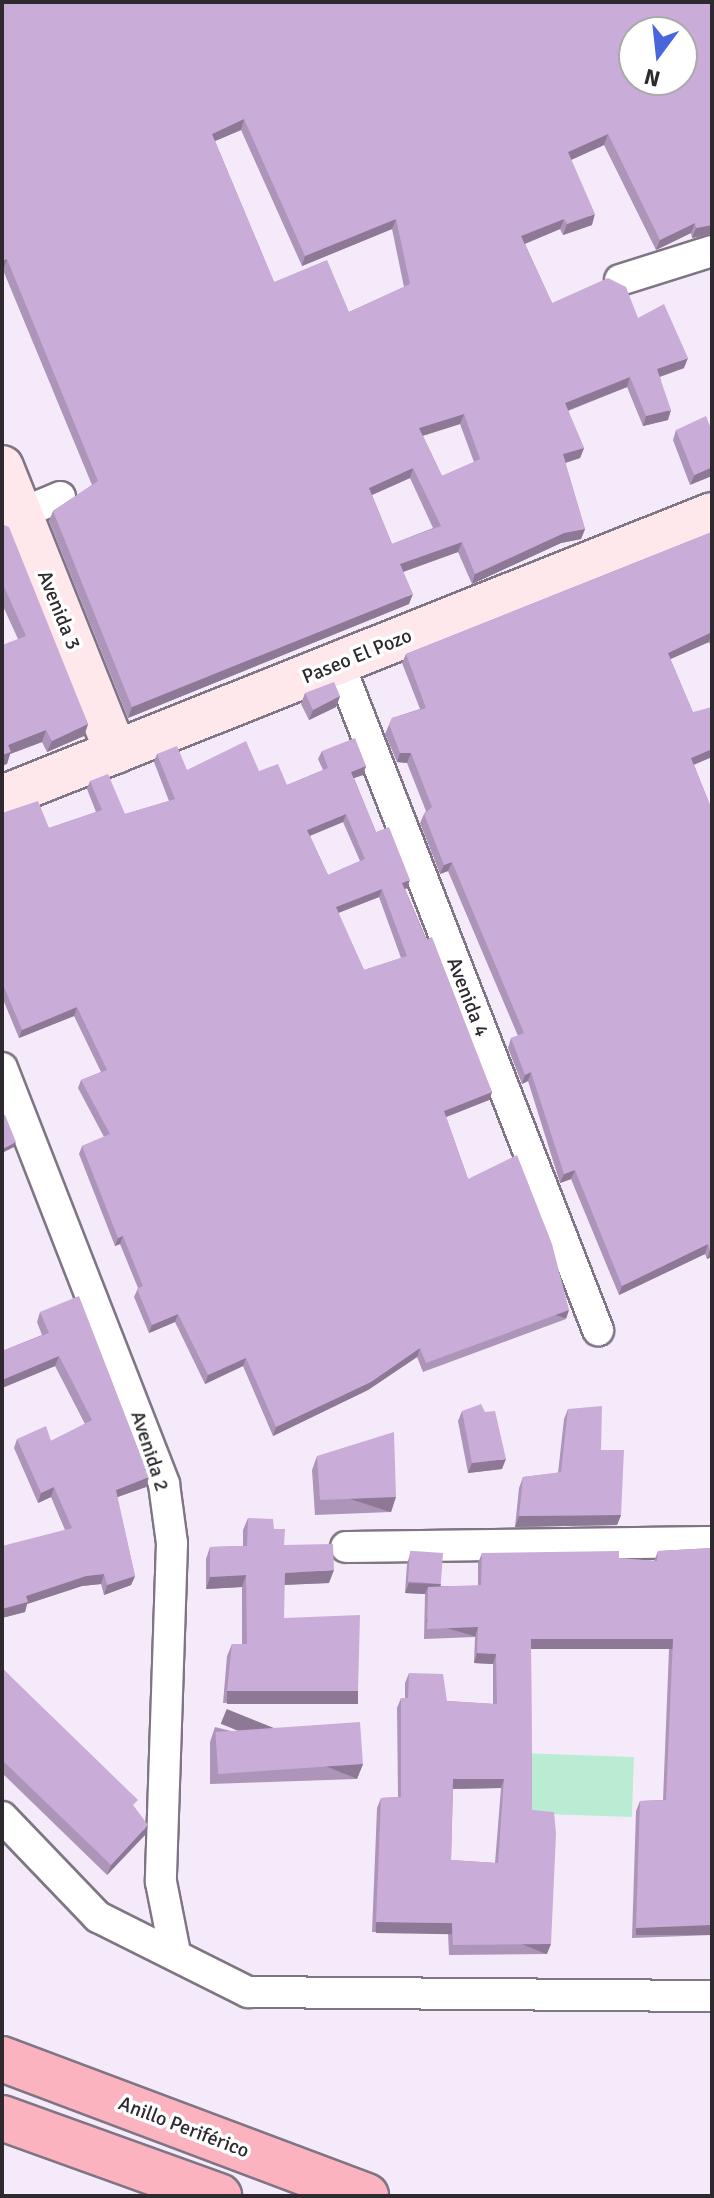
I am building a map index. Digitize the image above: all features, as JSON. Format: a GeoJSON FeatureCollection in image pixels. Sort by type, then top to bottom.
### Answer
{"type":"FeatureCollection","features":[{"type":"Feature","properties":{"kind":"highway","name":"Anillo Periférico"},"geometry":{"type":"LineString","coordinates":[[2,2059],[366,2196]]}},
{"type":"Feature","properties":{"kind":"highway"},"geometry":{"type":"LineString","coordinates":[[2,2118],[219,2196]]}},
{"type":"Feature","properties":{"kind":"street"},"geometry":{"type":"LineString","coordinates":[[620,280],[712,251]]}},
{"type":"Feature","properties":{"kind":"street","name":"Avenida 3"},"geometry":{"type":"LineString","coordinates":[[2,467],[11,518],[116,752]]}},
{"type":"Feature","properties":{"kind":"street"},"geometry":{"type":"LineString","coordinates":[[11,518],[60,497]]}},
{"type":"Feature","properties":{"kind":"street","name":"Paseo El Pozo"},"geometry":{"type":"LineString","coordinates":[[2,797],[712,514]]}},
{"type":"Feature","properties":{"kind":"street","name":"Avenida 4"},"geometry":{"type":"LineString","coordinates":[[339,664],[598,1330]]}},
{"type":"Feature","properties":{"kind":"street","name":"Avenida 2"},"geometry":{"type":"LineString","coordinates":[[2,1068],[164,1484],[172,1543],[161,1882],[175,1953]]}},
{"type":"Feature","properties":{"kind":"street"},"geometry":{"type":"LineString","coordinates":[[346,1547],[712,1542]]}},
{"type":"Feature","properties":{"kind":"street"},"geometry":{"type":"LineString","coordinates":[[2,1817],[98,1917],[248,1992],[712,1996]]}},
{"type":"Feature","properties":{"kind":"green space"},"geometry":{"type":"Polygon","coordinates":[[[519,1753],[634,1757],[632,1817],[517,1813],[519,1753]]]}},
{"type":"Feature","properties":{"kind":"building"},"geometry":{"type":"Polygon","coordinates":[[[2,2],[712,2],[712,225],[696,228],[695,223],[660,240],[608,134],[568,152],[595,214],[567,224],[564,219],[521,236],[552,303],[608,278],[626,287],[638,318],[664,304],[688,358],[657,369],[671,410],[646,416],[630,377],[565,403],[584,448],[563,454],[585,529],[564,533],[475,574],[462,542],[400,564],[413,594],[132,707],[53,511],[98,481],[7,259],[2,261],[2,2]],[[244,119],[212,134],[274,282],[327,260],[349,312],[410,284],[396,219],[305,256],[244,119]],[[464,414],[419,428],[442,476],[480,459],[464,414]],[[413,468],[369,488],[392,544],[441,526],[413,468]]]}},
{"type":"Feature","properties":{"kind":"building"},"geometry":{"type":"Polygon","coordinates":[[[706,416],[712,431],[712,467],[694,475],[676,430],[706,416]]]}},
{"type":"Feature","properties":{"kind":"building"},"geometry":{"type":"Polygon","coordinates":[[[2,524],[9,527],[88,724],[52,741],[46,730],[8,745],[11,752],[2,755],[2,645],[26,636],[2,582],[2,524]]]}},
{"type":"Feature","properties":{"kind":"building"},"geometry":{"type":"Polygon","coordinates":[[[712,532],[712,632],[668,653],[693,712],[712,707],[712,749],[691,758],[712,810],[712,1249],[708,1244],[622,1286],[575,1170],[564,1174],[531,1072],[525,1075],[511,1038],[524,1033],[452,862],[444,865],[424,814],[432,807],[411,753],[400,753],[389,724],[392,718],[426,708],[406,654],[712,532]]]}},
{"type":"Feature","properties":{"kind":"building"},"geometry":{"type":"Polygon","coordinates":[[[334,682],[340,696],[313,710],[305,693],[334,682]]]}},
{"type":"Feature","properties":{"kind":"building"},"geometry":{"type":"Polygon","coordinates":[[[355,738],[366,766],[351,772],[376,832],[389,827],[410,880],[402,883],[426,940],[432,937],[492,1092],[444,1111],[468,1179],[517,1155],[552,1244],[569,1310],[426,1363],[420,1348],[371,1382],[276,1427],[246,1358],[208,1375],[178,1314],[152,1325],[137,1289],[143,1286],[123,1236],[118,1238],[82,1146],[110,1134],[81,1080],[107,1070],[77,1007],[22,1030],[2,982],[2,813],[38,801],[49,828],[102,810],[90,781],[108,774],[125,814],[175,799],[157,754],[177,746],[187,770],[246,741],[259,771],[278,764],[287,785],[328,768],[322,751],[355,738]],[[346,814],[307,830],[328,875],[365,859],[346,814]],[[382,889],[336,907],[364,970],[407,956],[382,889]]]}},
{"type":"Feature","properties":{"kind":"building"},"geometry":{"type":"Polygon","coordinates":[[[5,1115],[16,1142],[2,1149],[2,1117],[5,1115]]]}},
{"type":"Feature","properties":{"kind":"building"},"geometry":{"type":"Polygon","coordinates":[[[79,1296],[149,1477],[116,1490],[135,1576],[107,1585],[104,1574],[86,1576],[26,1596],[28,1602],[2,1609],[2,1546],[72,1528],[54,1487],[41,1493],[17,1439],[46,1426],[51,1441],[92,1420],[59,1356],[2,1380],[2,1351],[49,1333],[40,1312],[79,1296]]]}},
{"type":"Feature","properties":{"kind":"building"},"geometry":{"type":"Polygon","coordinates":[[[481,1404],[485,1412],[495,1411],[506,1459],[472,1463],[462,1411],[481,1404]]]}},
{"type":"Feature","properties":{"kind":"building"},"geometry":{"type":"Polygon","coordinates":[[[602,1406],[601,1450],[624,1450],[621,1515],[519,1516],[523,1477],[561,1472],[568,1409],[602,1406]]]}},
{"type":"Feature","properties":{"kind":"building"},"geometry":{"type":"Polygon","coordinates":[[[394,1432],[396,1497],[320,1500],[317,1456],[394,1432]]]}},
{"type":"Feature","properties":{"kind":"building"},"geometry":{"type":"Polygon","coordinates":[[[248,1518],[273,1519],[274,1529],[285,1529],[284,1545],[333,1544],[334,1570],[285,1573],[284,1618],[360,1615],[358,1691],[227,1691],[232,1644],[247,1644],[246,1575],[210,1577],[210,1547],[247,1546],[248,1518]]]}},
{"type":"Feature","properties":{"kind":"building"},"geometry":{"type":"Polygon","coordinates":[[[712,1548],[712,1925],[636,1928],[640,1801],[666,1800],[673,1639],[531,1639],[532,1810],[554,1812],[556,1834],[551,1944],[453,1945],[452,1923],[376,1922],[381,1798],[401,1797],[401,1698],[408,1698],[409,1673],[443,1674],[447,1701],[497,1704],[496,1654],[477,1653],[478,1627],[427,1629],[428,1587],[481,1585],[482,1553],[619,1551],[619,1558],[657,1561],[658,1551],[712,1548]],[[453,1779],[451,1860],[498,1863],[504,1779],[453,1779]]]}},
{"type":"Feature","properties":{"kind":"building"},"geometry":{"type":"Polygon","coordinates":[[[410,1551],[443,1553],[441,1584],[408,1582],[410,1551]]]}},
{"type":"Feature","properties":{"kind":"building"},"geometry":{"type":"Polygon","coordinates":[[[2,1668],[138,1800],[133,1805],[148,1825],[111,1865],[2,1760],[2,1668]]]}},
{"type":"Feature","properties":{"kind":"building"},"geometry":{"type":"Polygon","coordinates":[[[360,1722],[363,1764],[218,1774],[215,1732],[360,1722]]]}}]}
